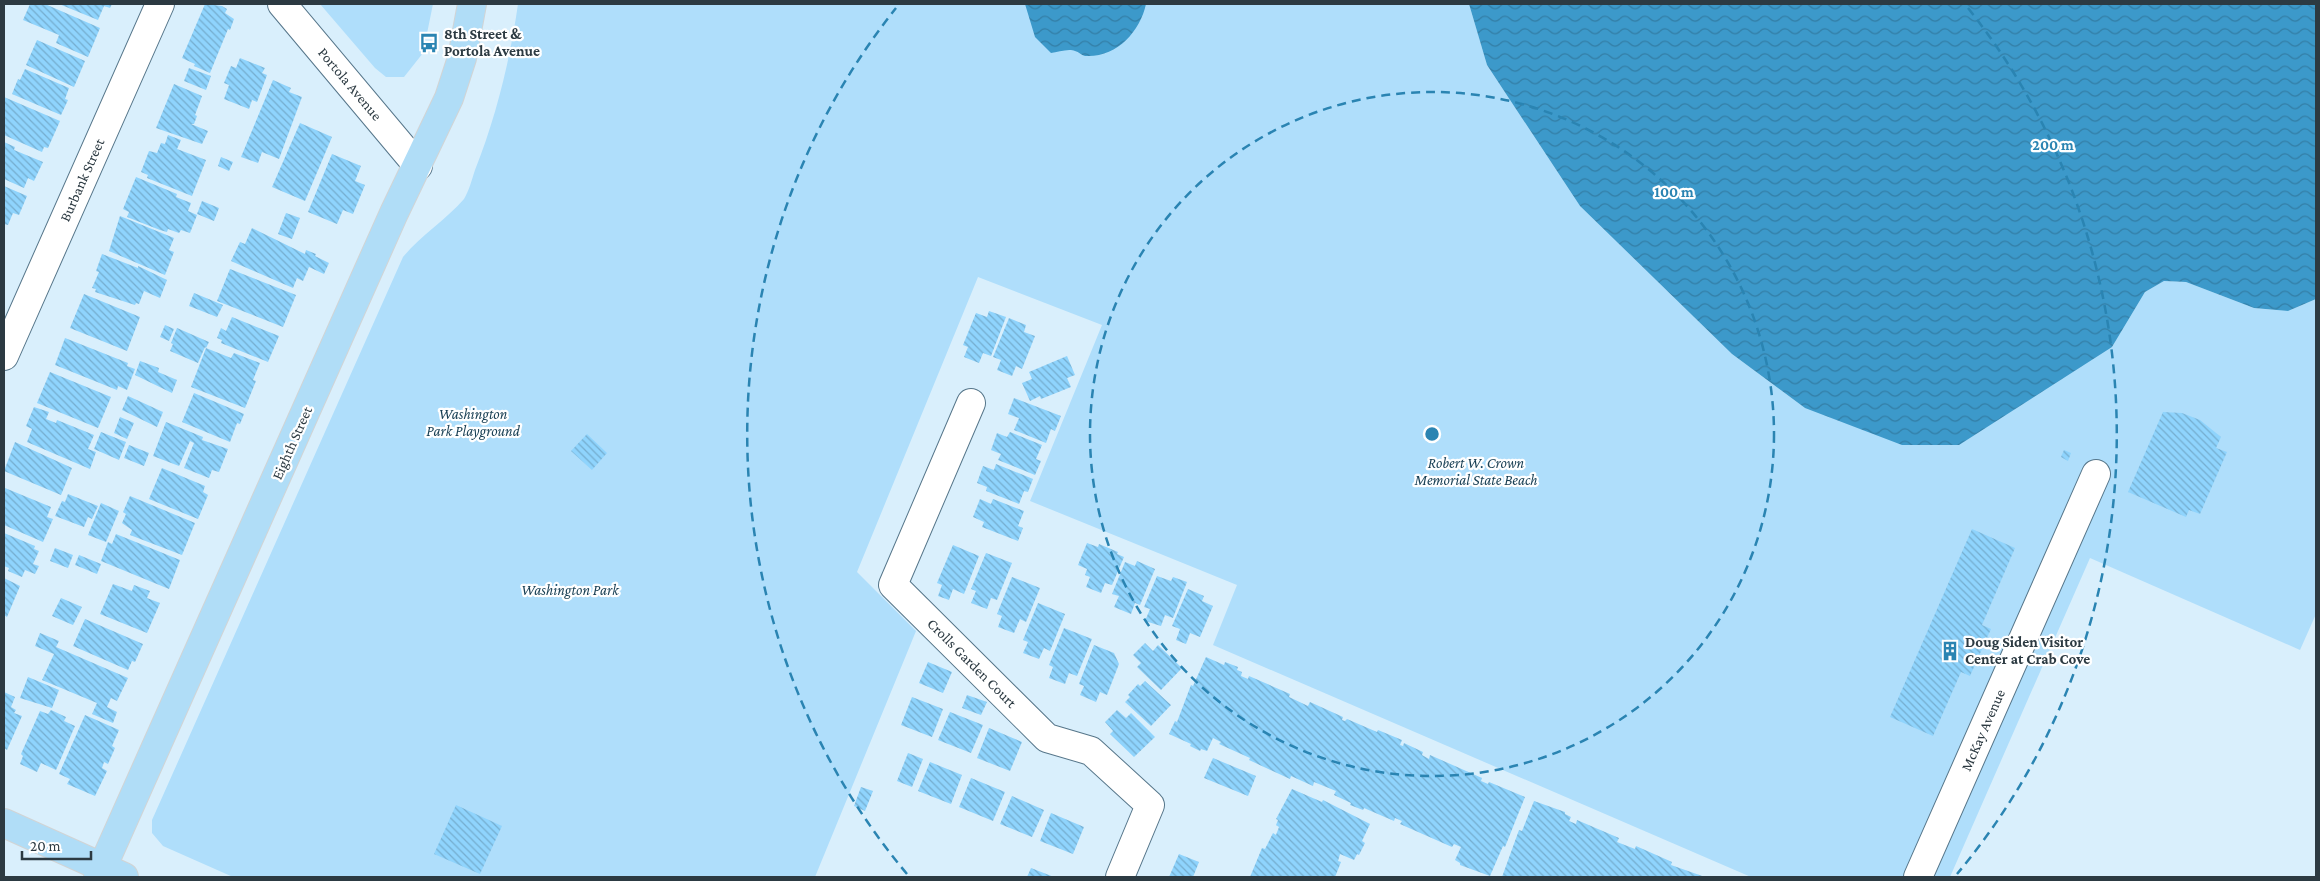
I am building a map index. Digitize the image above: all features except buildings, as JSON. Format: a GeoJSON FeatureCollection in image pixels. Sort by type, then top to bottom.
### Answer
{"type":"FeatureCollection","features":[{"type":"Feature","properties":{"kind":"main road","name":"Eighth Street"},"geometry":{"type":"LineString","coordinates":[[108,874],[391,220],[418,166],[448,98],[462,58],[472,4]]}},
{"type":"Feature","properties":{"kind":"main road"},"geometry":{"type":"LineString","coordinates":[[4,824],[108,874]]}},
{"type":"Feature","properties":{"kind":"street","name":"Burbank Street"},"geometry":{"type":"LineString","coordinates":[[4,356],[160,4]]}},
{"type":"Feature","properties":{"kind":"street","name":"Portola Avenue"},"geometry":{"type":"LineString","coordinates":[[282,4],[418,166]]}},
{"type":"Feature","properties":{"kind":"street","name":"Crolls Garden Court"},"geometry":{"type":"LineString","coordinates":[[971,403],[893,585],[1047,738],[1091,751],[1150,805],[1120,877]]}},
{"type":"Feature","properties":{"kind":"street","name":"McKay Avenue"},"geometry":{"type":"LineString","coordinates":[[1918,877],[2096,474]]}},
{"type":"Feature","properties":{"kind":"green space"},"geometry":{"type":"Polygon","coordinates":[[[320,4],[433,4],[423,53],[404,77],[386,77],[375,68],[320,4]]]}},
{"type":"Feature","properties":{"kind":"green space"},"geometry":{"type":"Polygon","coordinates":[[[518,4],[1469,4],[1487,65],[1580,206],[1732,354],[1805,408],[2112,347],[2145,292],[2164,281],[2186,282],[2254,308],[2288,311],[2316,299],[2316,614],[2300,650],[2090,558],[1950,877],[1751,877],[1213,645],[1237,585],[1030,501],[1102,325],[978,277],[857,572],[916,631],[815,877],[233,877],[163,846],[152,833],[152,820],[403,257],[464,199],[489,130],[501,88],[518,4]]]}},
{"type":"Feature","properties":{"kind":"water"},"geometry":{"type":"Polygon","coordinates":[[[1025,4],[1146,4],[1138,24],[1125,41],[1107,53],[1085,56],[1070,50],[1051,53],[1035,37],[1025,4]]]}},
{"type":"Feature","properties":{"kind":"water"},"geometry":{"type":"Polygon","coordinates":[[[1469,4],[2316,4],[2316,299],[2288,311],[2254,308],[2186,282],[2164,281],[2145,292],[2112,347],[1959,445],[1902,445],[1805,408],[1732,354],[1580,206],[1487,65],[1469,4]]]}},
{"type":"Feature","properties":{"kind":"place","name":"8th Street & Portola Avenue"},"geometry":{"type":"Point","coordinates":[429,43]}},
{"type":"Feature","properties":{"kind":"place","name":"Doug Siden Visitor Center at Crab Cove"},"geometry":{"type":"Point","coordinates":[1950,651]}},
{"type":"Feature","properties":{"kind":"park label","name":"Washington Park Playground"},"geometry":{"type":"Point","coordinates":[473,422]}},
{"type":"Feature","properties":{"kind":"park label","name":"Robert W. Crown Memorial State Beach"},"geometry":{"type":"Point","coordinates":[1476,472]}},
{"type":"Feature","properties":{"kind":"park label","name":"Washington Park"},"geometry":{"type":"Point","coordinates":[570,590]}}]}
